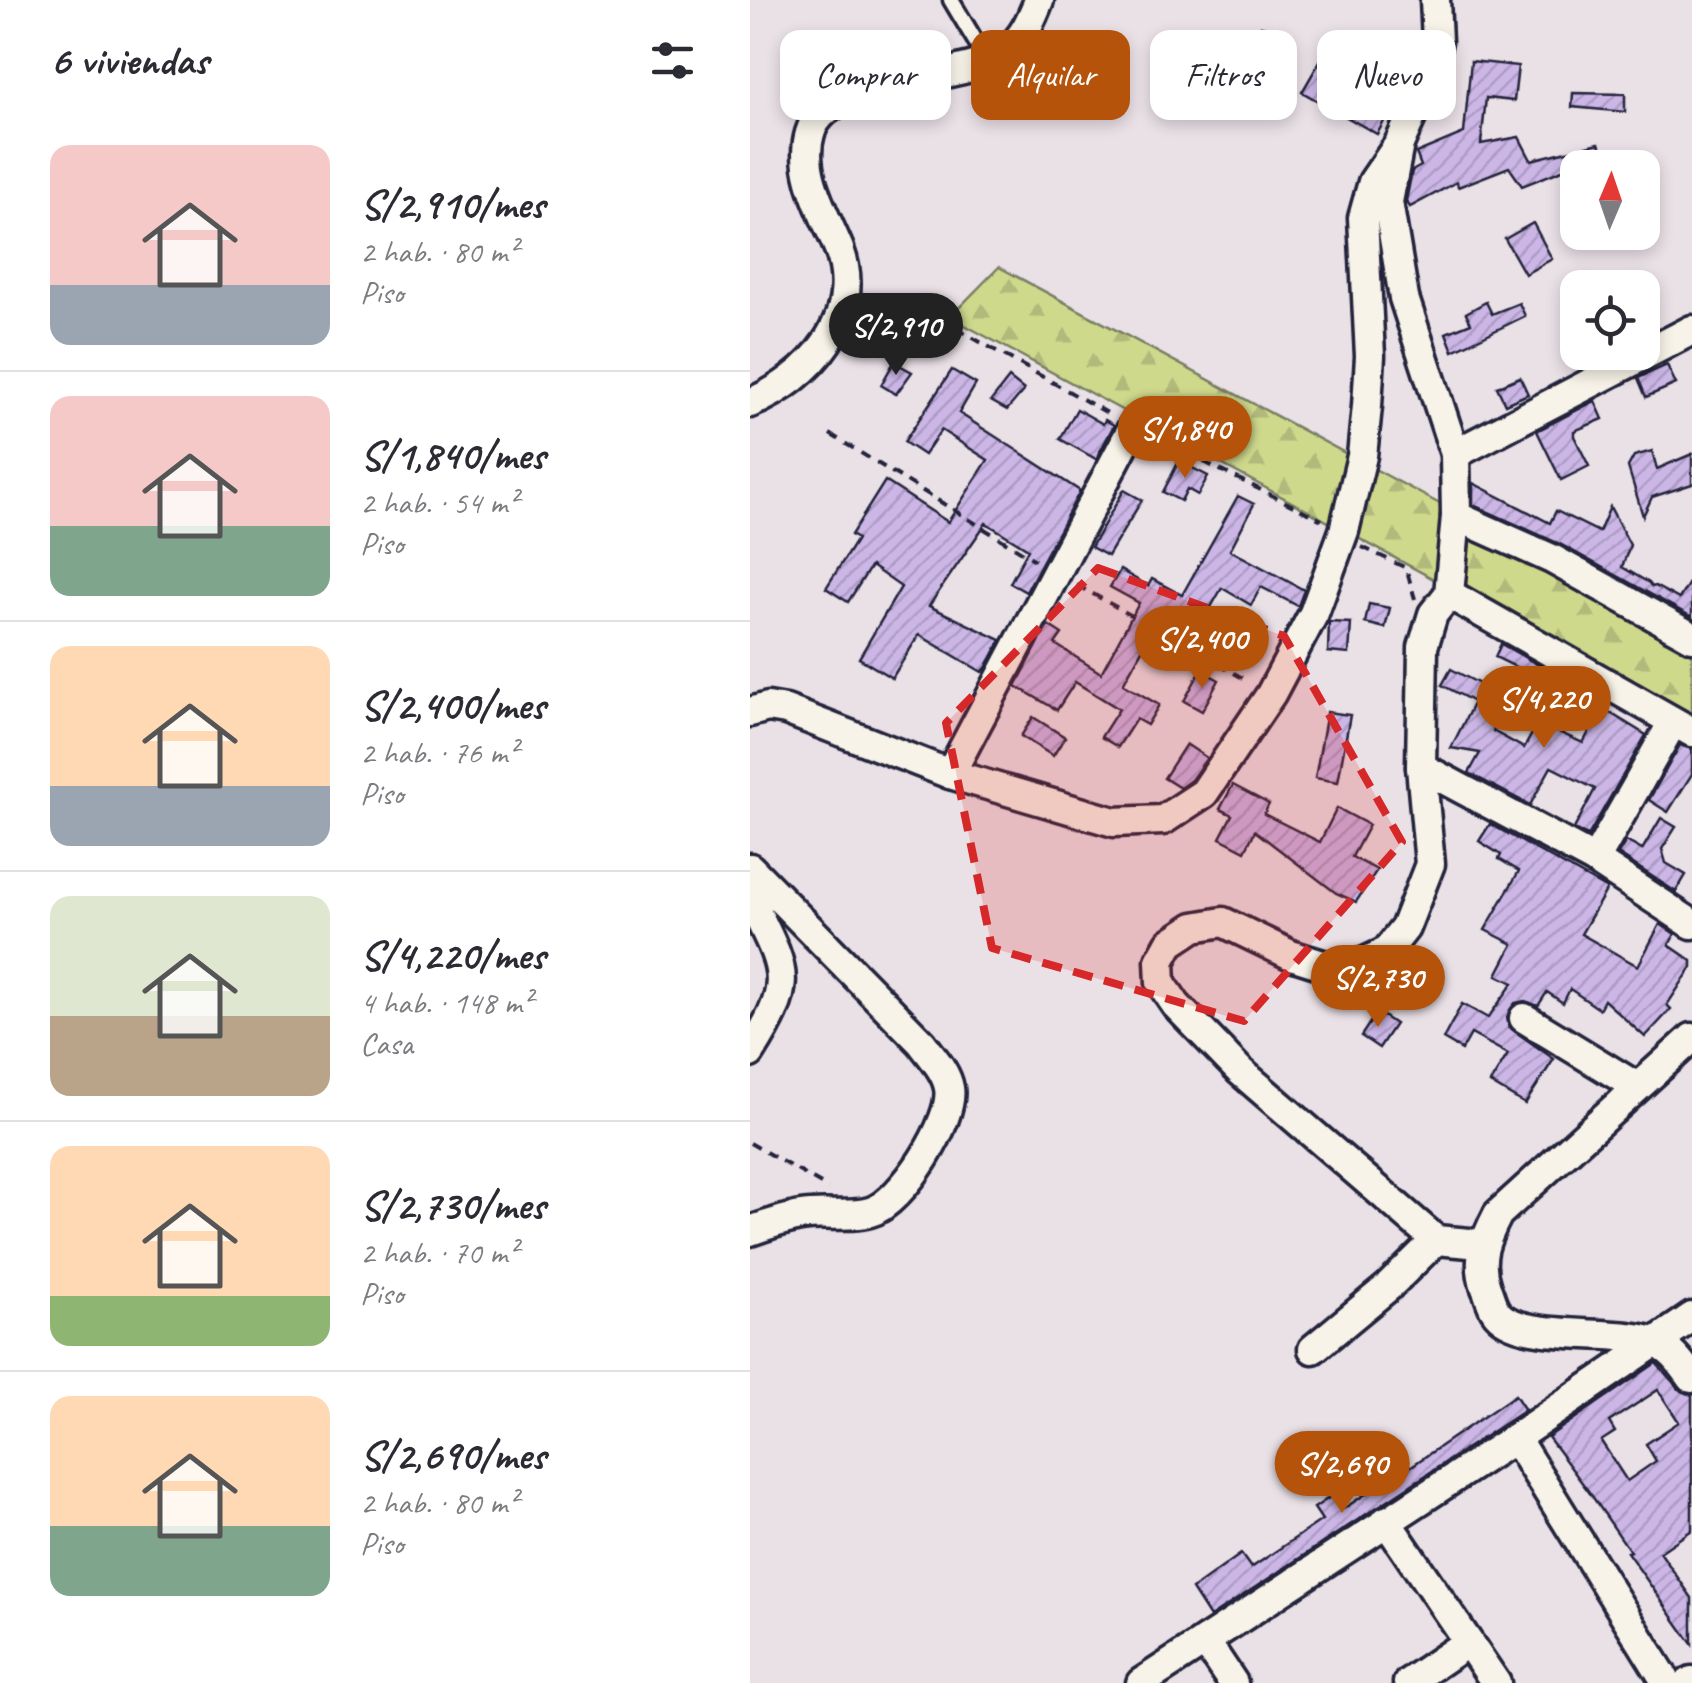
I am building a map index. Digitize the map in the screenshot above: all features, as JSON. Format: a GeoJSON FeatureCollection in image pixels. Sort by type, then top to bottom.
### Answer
{"type":"FeatureCollection","features":[{"type":"Feature","properties":{"kind":"street"},"geometry":{"type":"LineString","coordinates":[[1026,30],[1039,0]]}},
{"type":"Feature","properties":{"kind":"street"},"geometry":{"type":"LineString","coordinates":[[750,712],[768,707],[786,710],[950,774],[1114,822],[1163,820],[1204,793],[1272,694],[1314,613],[1344,531],[1362,456],[1368,389],[1363,218],[1373,182],[1399,144],[1427,82],[1437,40],[1435,0]]}},
{"type":"Feature","properties":{"kind":"street"},"geometry":{"type":"LineString","coordinates":[[750,403],[775,393],[813,362],[832,335],[843,309],[841,254],[816,198],[808,168],[810,132],[823,113],[840,100],[971,66]]}},
{"type":"Feature","properties":{"kind":"street"},"geometry":{"type":"LineString","coordinates":[[1399,144],[1388,202],[1404,298],[1456,454],[1450,594],[1434,614],[1423,647],[1421,767],[1430,864],[1405,928],[1386,952],[1362,963],[1326,966],[1291,955],[1223,922],[1194,927],[1170,943],[1160,961],[1161,983],[1176,1005],[1240,1071],[1436,1240],[1481,1244]]}},
{"type":"Feature","properties":{"kind":"street"},"geometry":{"type":"LineString","coordinates":[[1456,454],[1692,330]]}},
{"type":"Feature","properties":{"kind":"street"},"geometry":{"type":"LineString","coordinates":[[950,774],[1134,428]]}},
{"type":"Feature","properties":{"kind":"street"},"geometry":{"type":"LineString","coordinates":[[1456,516],[1552,559],[1692,637]]}},
{"type":"Feature","properties":{"kind":"street"},"geometry":{"type":"LineString","coordinates":[[1450,594],[1683,727],[1595,860]]}},
{"type":"Feature","properties":{"kind":"street"},"geometry":{"type":"LineString","coordinates":[[1421,767],[1595,860],[1692,924]]}},
{"type":"Feature","properties":{"kind":"street"},"geometry":{"type":"LineString","coordinates":[[750,868],[922,1043],[945,1074],[950,1090],[949,1110],[906,1185],[887,1204],[870,1212],[802,1216],[750,1231]]}},
{"type":"Feature","properties":{"kind":"street"},"geometry":{"type":"LineString","coordinates":[[750,899],[778,955],[783,984],[780,1001],[750,1053]]}},
{"type":"Feature","properties":{"kind":"street"},"geometry":{"type":"LineString","coordinates":[[1524,1018],[1637,1086]]}},
{"type":"Feature","properties":{"kind":"street"},"geometry":{"type":"LineString","coordinates":[[1692,1038],[1498,1214],[1481,1244],[1484,1282],[1496,1313],[1524,1329],[1628,1336],[1654,1342],[1675,1355],[1692,1378]]}},
{"type":"Feature","properties":{"kind":"street"},"geometry":{"type":"LineString","coordinates":[[1313,1349],[1388,1287],[1436,1240]]}},
{"type":"Feature","properties":{"kind":"street"},"geometry":{"type":"LineString","coordinates":[[1141,1683],[1692,1317]]}},
{"type":"Feature","properties":{"kind":"street"},"geometry":{"type":"LineString","coordinates":[[1515,1438],[1667,1683]]}},
{"type":"Feature","properties":{"kind":"street"},"geometry":{"type":"LineString","coordinates":[[1386,1521],[1496,1683]]}},
{"type":"Feature","properties":{"kind":"street"},"geometry":{"type":"LineString","coordinates":[[1206,1641],[1233,1683]]}},
{"type":"Feature","properties":{"kind":"street"},"geometry":{"type":"LineString","coordinates":[[1408,1683],[1468,1642]]}},
{"type":"Feature","properties":{"kind":"lane"},"geometry":{"type":"LineString","coordinates":[[951,0],[971,34]]}},
{"type":"Feature","properties":{"kind":"path"},"geometry":{"type":"LineString","coordinates":[[941,320],[1134,428],[1344,531],[1359,545],[1406,568],[1415,599],[1450,594]]}},
{"type":"Feature","properties":{"kind":"path"},"geometry":{"type":"LineString","coordinates":[[830,434],[1055,573],[1272,694]]}},
{"type":"Feature","properties":{"kind":"path"},"geometry":{"type":"LineString","coordinates":[[750,1143],[836,1192]]}},
{"type":"Feature","properties":{"kind":"highlighted area"},"geometry":{"type":"Polygon","coordinates":[[[1098,568],[1284,636],[1402,842],[1244,1021],[992,948],[946,723],[1098,568]]]}},
{"type":"Feature","properties":{"kind":"green space"},"geometry":{"type":"Polygon","coordinates":[[[999,267],[1451,510],[1692,645],[1692,719],[950,317],[999,267]]]}},
{"type":"Feature","properties":{"kind":"building"},"geometry":{"type":"Polygon","coordinates":[[[1471,61],[1518,66],[1514,101],[1486,98],[1481,144],[1519,137],[1531,160],[1560,153],[1560,171],[1522,186],[1509,167],[1458,187],[1457,182],[1410,207],[1406,201],[1412,171],[1421,166],[1416,153],[1464,133],[1471,61]]]}},
{"type":"Feature","properties":{"kind":"building"},"geometry":{"type":"Polygon","coordinates":[[[1317,66],[1317,100],[1302,92],[1317,66]]]}},
{"type":"Feature","properties":{"kind":"building"},"geometry":{"type":"Polygon","coordinates":[[[1573,93],[1625,94],[1625,112],[1572,107],[1573,93]]]}},
{"type":"Feature","properties":{"kind":"building"},"geometry":{"type":"Polygon","coordinates":[[[1352,120],[1385,120],[1377,134],[1352,120]]]}},
{"type":"Feature","properties":{"kind":"building"},"geometry":{"type":"Polygon","coordinates":[[[1599,143],[1602,150],[1571,150],[1599,143]]]}},
{"type":"Feature","properties":{"kind":"building"},"geometry":{"type":"Polygon","coordinates":[[[1533,223],[1552,259],[1525,274],[1505,239],[1533,223]]]}},
{"type":"Feature","properties":{"kind":"building"},"geometry":{"type":"Polygon","coordinates":[[[1486,302],[1492,314],[1519,303],[1525,316],[1453,351],[1446,333],[1471,323],[1466,313],[1486,302]]]}},
{"type":"Feature","properties":{"kind":"building"},"geometry":{"type":"Polygon","coordinates":[[[894,362],[912,372],[896,394],[881,385],[894,362]]]}},
{"type":"Feature","properties":{"kind":"building"},"geometry":{"type":"Polygon","coordinates":[[[1667,365],[1676,384],[1646,397],[1638,378],[1667,365]]]}},
{"type":"Feature","properties":{"kind":"building"},"geometry":{"type":"Polygon","coordinates":[[[952,370],[976,384],[959,413],[1080,491],[1026,592],[1010,583],[1028,549],[986,523],[929,606],[1001,640],[982,672],[919,635],[892,678],[859,658],[901,587],[871,566],[848,602],[826,588],[857,539],[851,535],[885,481],[948,522],[988,460],[941,430],[924,455],[904,442],[952,370]]]}},
{"type":"Feature","properties":{"kind":"building"},"geometry":{"type":"Polygon","coordinates":[[[1520,377],[1528,394],[1505,404],[1497,387],[1520,377]]]}},
{"type":"Feature","properties":{"kind":"building"},"geometry":{"type":"Polygon","coordinates":[[[1009,378],[1024,390],[1007,410],[991,401],[1009,378]]]}},
{"type":"Feature","properties":{"kind":"building"},"geometry":{"type":"Polygon","coordinates":[[[1595,401],[1603,419],[1574,431],[1589,466],[1561,480],[1537,431],[1595,401]]]}},
{"type":"Feature","properties":{"kind":"building"},"geometry":{"type":"Polygon","coordinates":[[[1077,409],[1103,424],[1105,420],[1114,425],[1096,459],[1060,439],[1077,409]]]}},
{"type":"Feature","properties":{"kind":"building"},"geometry":{"type":"Polygon","coordinates":[[[1652,451],[1657,469],[1692,454],[1692,484],[1652,497],[1643,516],[1628,467],[1634,456],[1652,451]]]}},
{"type":"Feature","properties":{"kind":"building"},"geometry":{"type":"Polygon","coordinates":[[[1179,461],[1208,476],[1198,495],[1187,489],[1181,501],[1163,492],[1179,461]]]}},
{"type":"Feature","properties":{"kind":"building"},"geometry":{"type":"Polygon","coordinates":[[[1473,483],[1550,523],[1556,511],[1599,532],[1610,507],[1630,545],[1622,567],[1679,599],[1692,578],[1692,617],[1560,544],[1473,505],[1473,483]]]}},
{"type":"Feature","properties":{"kind":"building"},"geometry":{"type":"Polygon","coordinates":[[[1124,490],[1142,500],[1108,556],[1091,547],[1124,490]]]}},
{"type":"Feature","properties":{"kind":"building"},"geometry":{"type":"Polygon","coordinates":[[[1238,496],[1254,504],[1230,550],[1304,590],[1298,606],[1261,587],[1251,605],[1222,588],[1195,635],[1161,616],[1123,684],[1159,705],[1147,725],[1136,719],[1118,747],[1101,737],[1119,709],[1075,682],[1057,710],[1016,686],[1048,625],[1062,634],[1055,644],[1101,673],[1139,603],[1110,587],[1120,570],[1148,586],[1152,579],[1182,595],[1238,496]]]}},
{"type":"Feature","properties":{"kind":"building"},"geometry":{"type":"Polygon","coordinates":[[[1369,604],[1390,608],[1385,628],[1365,623],[1369,604]]]}},
{"type":"Feature","properties":{"kind":"building"},"geometry":{"type":"Polygon","coordinates":[[[1329,622],[1351,623],[1349,654],[1328,652],[1329,622]]]}},
{"type":"Feature","properties":{"kind":"building"},"geometry":{"type":"Polygon","coordinates":[[[1501,644],[1592,695],[1588,702],[1495,657],[1501,644]]]}},
{"type":"Feature","properties":{"kind":"building"},"geometry":{"type":"Polygon","coordinates":[[[1451,669],[1510,700],[1493,731],[1524,748],[1538,723],[1583,743],[1602,708],[1646,735],[1588,836],[1574,829],[1595,789],[1551,767],[1530,805],[1469,773],[1480,753],[1451,748],[1474,702],[1442,685],[1451,669]]]}},
{"type":"Feature","properties":{"kind":"building"},"geometry":{"type":"Polygon","coordinates":[[[1201,670],[1219,680],[1202,711],[1184,701],[1201,670]]]}},
{"type":"Feature","properties":{"kind":"building"},"geometry":{"type":"Polygon","coordinates":[[[1327,712],[1350,715],[1338,782],[1315,778],[1327,712]]]}},
{"type":"Feature","properties":{"kind":"building"},"geometry":{"type":"Polygon","coordinates":[[[1033,717],[1065,737],[1053,756],[1021,736],[1033,717]]]}},
{"type":"Feature","properties":{"kind":"building"},"geometry":{"type":"Polygon","coordinates":[[[1186,744],[1207,758],[1180,788],[1164,778],[1186,744]]]}},
{"type":"Feature","properties":{"kind":"building"},"geometry":{"type":"Polygon","coordinates":[[[1680,745],[1692,749],[1692,774],[1668,812],[1649,800],[1680,745]]]}},
{"type":"Feature","properties":{"kind":"building"},"geometry":{"type":"Polygon","coordinates":[[[1233,785],[1269,804],[1264,814],[1320,842],[1337,808],[1369,825],[1352,857],[1377,870],[1356,902],[1336,893],[1255,831],[1245,851],[1220,838],[1232,815],[1220,809],[1233,785]]]}},
{"type":"Feature","properties":{"kind":"building"},"geometry":{"type":"Polygon","coordinates":[[[1661,818],[1676,827],[1662,849],[1666,863],[1686,875],[1676,892],[1618,854],[1626,841],[1642,850],[1661,818]]]}},
{"type":"Feature","properties":{"kind":"building"},"geometry":{"type":"Polygon","coordinates":[[[1490,824],[1607,889],[1581,934],[1638,966],[1660,924],[1675,934],[1669,945],[1692,961],[1667,1005],[1671,1009],[1645,1037],[1604,1000],[1599,1009],[1570,989],[1563,1003],[1547,992],[1538,1006],[1525,1001],[1515,1003],[1507,1017],[1509,1027],[1554,1059],[1525,1104],[1490,1083],[1508,1054],[1471,1034],[1462,1050],[1443,1039],[1462,1004],[1488,1018],[1513,983],[1497,975],[1513,944],[1485,930],[1519,871],[1479,841],[1490,824]]]}},
{"type":"Feature","properties":{"kind":"building"},"geometry":{"type":"Polygon","coordinates":[[[1377,1012],[1395,1024],[1379,1048],[1361,1036],[1377,1012]]]}},
{"type":"Feature","properties":{"kind":"building"},"geometry":{"type":"Polygon","coordinates":[[[1656,1363],[1679,1389],[1692,1395],[1692,1530],[1660,1552],[1692,1598],[1692,1644],[1592,1496],[1548,1437],[1656,1363]],[[1658,1390],[1609,1422],[1615,1432],[1601,1441],[1627,1481],[1656,1461],[1646,1444],[1679,1422],[1658,1390]]]}},
{"type":"Feature","properties":{"kind":"building"},"geometry":{"type":"Polygon","coordinates":[[[1515,1395],[1525,1410],[1210,1617],[1192,1589],[1241,1554],[1251,1568],[1322,1520],[1314,1508],[1333,1495],[1343,1509],[1387,1480],[1384,1476],[1406,1461],[1410,1467],[1515,1395]]]}}]}
